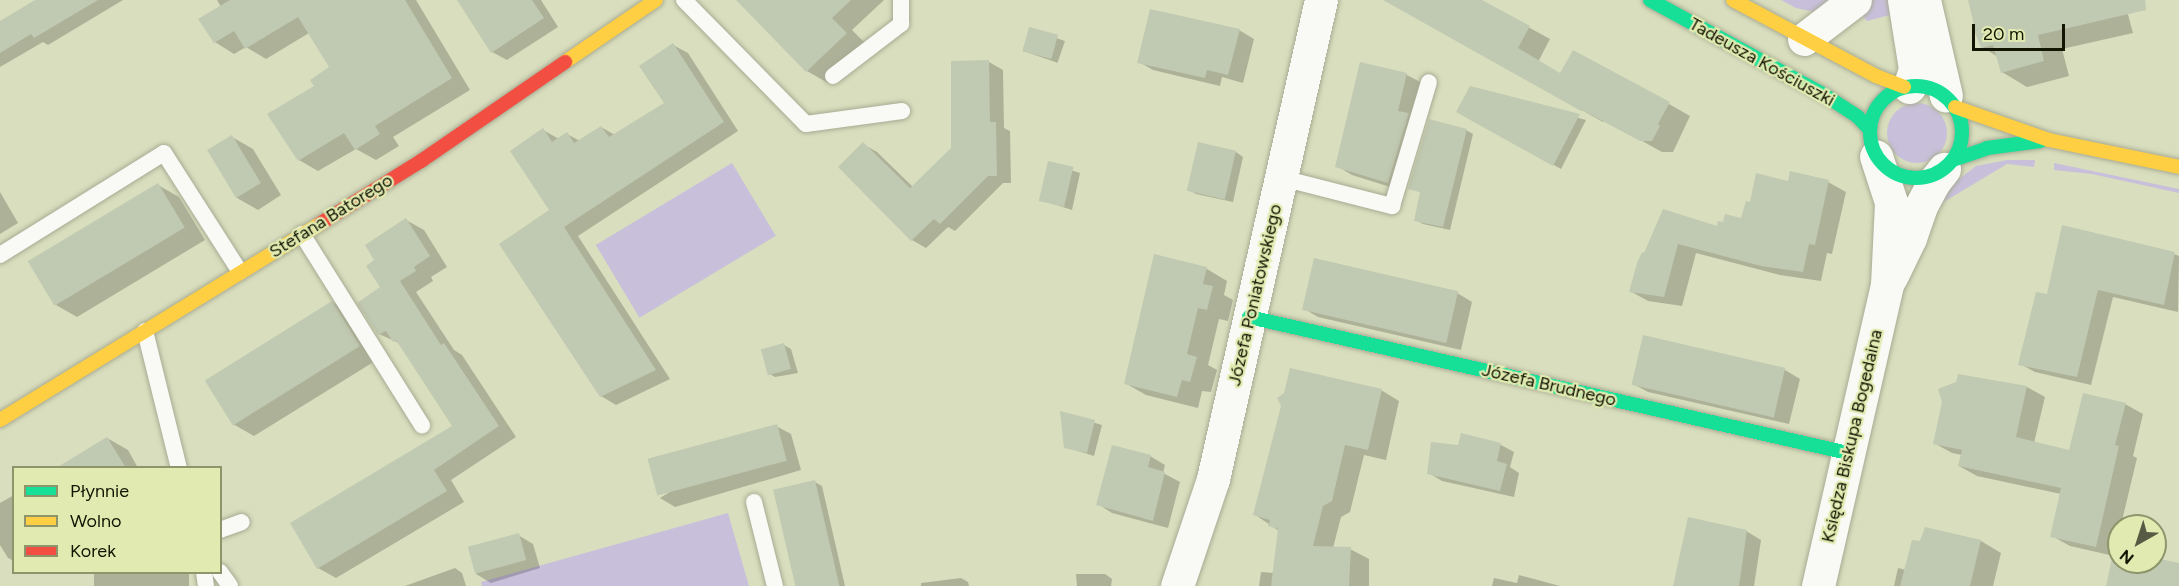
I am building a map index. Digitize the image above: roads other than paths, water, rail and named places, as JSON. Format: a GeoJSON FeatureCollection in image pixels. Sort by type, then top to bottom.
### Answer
{"type":"FeatureCollection","features":[{"type":"Feature","properties":{"kind":"street","name":"Stefana Batorego"},"geometry":{"type":"LineString","coordinates":[[0,420],[421,161],[656,0]]}},
{"type":"Feature","properties":{"kind":"street","name":"Józefa Poniatowskiego"},"geometry":{"type":"LineString","coordinates":[[1177,586],[1213,479],[1322,0]]}},
{"type":"Feature","properties":{"kind":"street","name":"Tadeusza Kościuszki"},"geometry":{"type":"LineString","coordinates":[[1650,0],[1827,96],[1858,117],[1873,143]]}},
{"type":"Feature","properties":{"kind":"street"},"geometry":{"type":"LineString","coordinates":[[1733,0],[1804,39],[1907,87]]}},
{"type":"Feature","properties":{"kind":"street"},"geometry":{"type":"LineString","coordinates":[[1804,39],[1855,0]]}},
{"type":"Feature","properties":{"kind":"street"},"geometry":{"type":"LineString","coordinates":[[1904,0],[1915,69],[1907,87]]}},
{"type":"Feature","properties":{"kind":"street"},"geometry":{"type":"LineString","coordinates":[[1924,0],[1950,101],[1960,119],[1962,134],[1960,147],[1949,164]]}},
{"type":"Feature","properties":{"kind":"street"},"geometry":{"type":"LineString","coordinates":[[2049,140],[1987,148],[1949,164],[1932,176],[1909,178],[1885,166],[1873,143],[1873,114],[1881,102],[1907,87],[1922,86],[1950,101],[2049,140],[2179,167]]}},
{"type":"Feature","properties":{"kind":"street","name":"Księdza Biskupa Bogedaina"},"geometry":{"type":"LineString","coordinates":[[1818,586],[1887,285],[1891,202],[1873,143]]}},
{"type":"Feature","properties":{"kind":"street","name":"Księdza Biskupa Bogedaina"},"geometry":{"type":"LineString","coordinates":[[1887,285],[1910,238],[1921,206],[1933,183],[1949,164]]}},
{"type":"Feature","properties":{"kind":"street","name":"Józefa Brudnego"},"geometry":{"type":"LineString","coordinates":[[1249,317],[1848,453]]}},
{"type":"Feature","properties":{"kind":"lane"},"geometry":{"type":"LineString","coordinates":[[684,0],[806,124],[902,111]]}},
{"type":"Feature","properties":{"kind":"lane"},"geometry":{"type":"LineString","coordinates":[[833,76],[901,24],[901,0]]}},
{"type":"Feature","properties":{"kind":"lane"},"geometry":{"type":"LineString","coordinates":[[1282,178],[1392,206],[1429,82]]}},
{"type":"Feature","properties":{"kind":"lane"},"geometry":{"type":"LineString","coordinates":[[0,255],[164,153],[240,272]]}},
{"type":"Feature","properties":{"kind":"lane"},"geometry":{"type":"LineString","coordinates":[[302,234],[422,425]]}},
{"type":"Feature","properties":{"kind":"lane"},"geometry":{"type":"LineString","coordinates":[[145,331],[179,466]]}},
{"type":"Feature","properties":{"kind":"lane"},"geometry":{"type":"LineString","coordinates":[[754,502],[774,586]]}},
{"type":"Feature","properties":{"kind":"lane"},"geometry":{"type":"LineString","coordinates":[[222,529],[242,522]]}},
{"type":"Feature","properties":{"kind":"lane"},"geometry":{"type":"LineString","coordinates":[[221,574],[230,586]]}}]}
